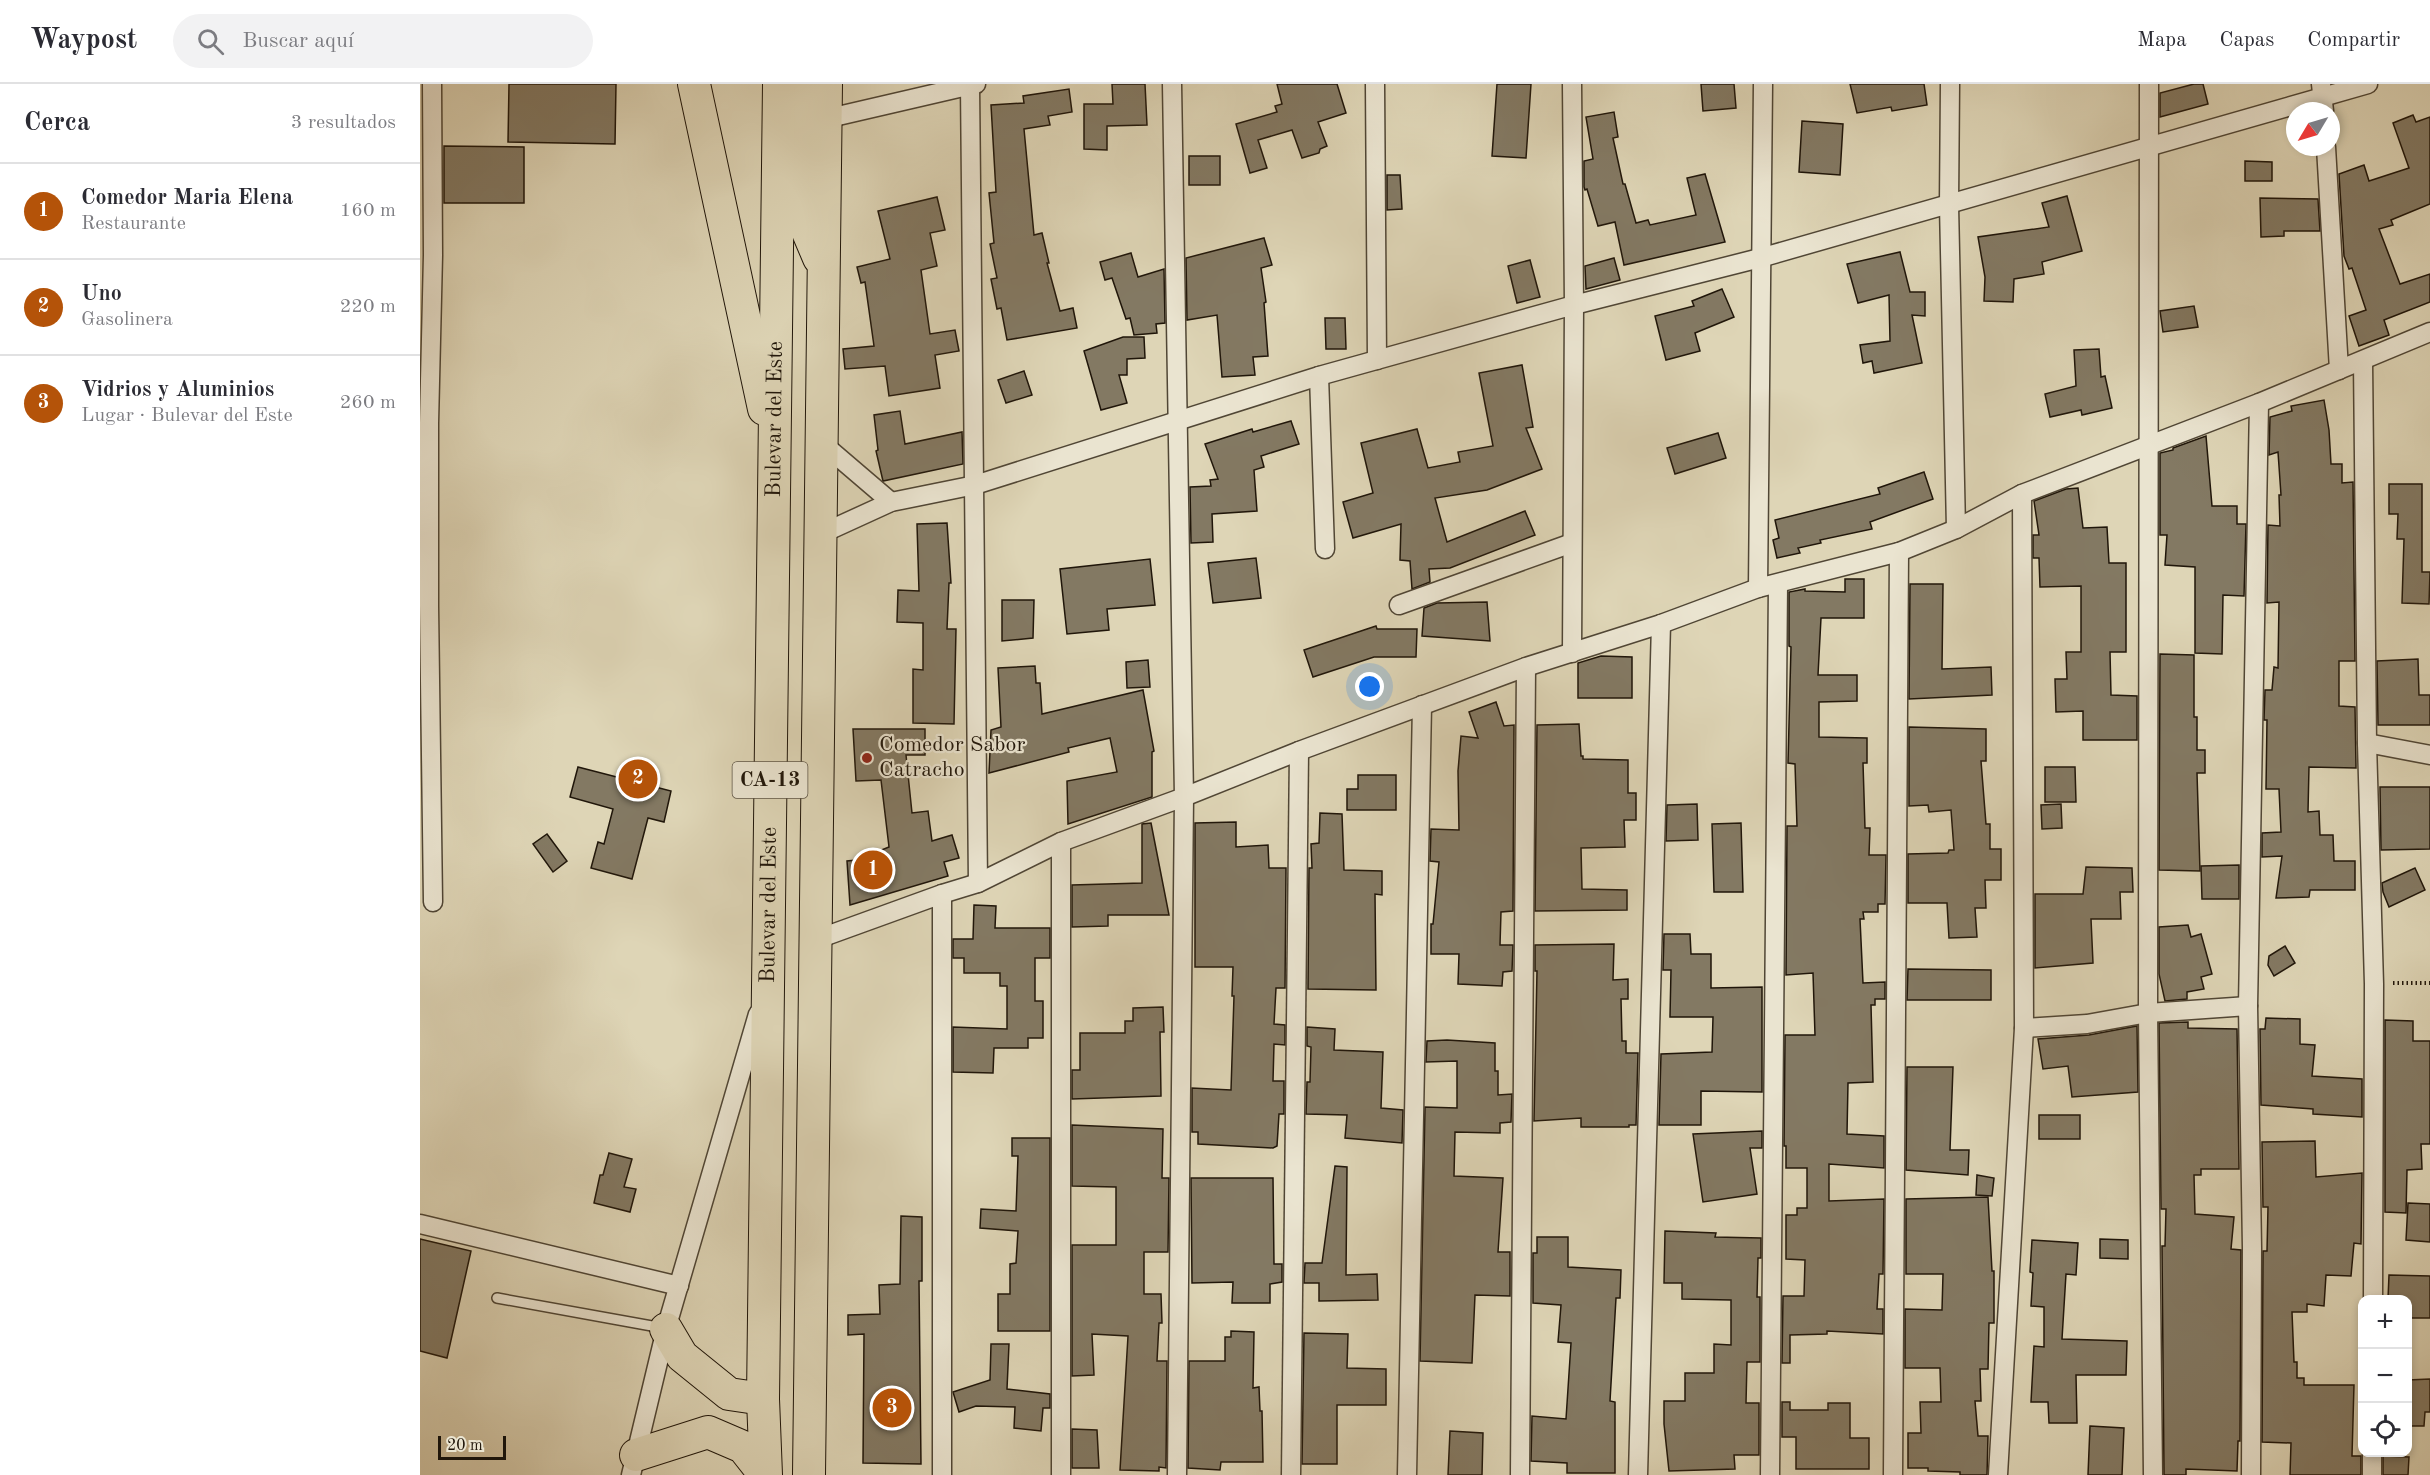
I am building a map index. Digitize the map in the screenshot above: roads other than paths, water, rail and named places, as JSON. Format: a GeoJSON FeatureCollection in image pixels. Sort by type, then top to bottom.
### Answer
{"type":"FeatureCollection","features":[{"type":"Feature","properties":{"kind":"highway"},"geometry":{"type":"LineString","coordinates":[[694,84],[776,465]]}},
{"type":"Feature","properties":{"kind":"highway","name":"Bulevar del Este"},"geometry":{"type":"LineString","coordinates":[[766,1475],[763,1399],[779,84]]}},
{"type":"Feature","properties":{"kind":"highway"},"geometry":{"type":"LineString","coordinates":[[801,84],[802,218],[825,273]]}},
{"type":"Feature","properties":{"kind":"highway","name":"Bulevar del Este"},"geometry":{"type":"LineString","coordinates":[[809,1475],[808,1382],[826,84]]}},
{"type":"Feature","properties":{"kind":"highway"},"geometry":{"type":"LineString","coordinates":[[666,1329],[682,1356],[729,1394],[763,1399]]}},
{"type":"Feature","properties":{"kind":"highway"},"geometry":{"type":"LineString","coordinates":[[634,1465],[708,1432],[763,1399],[808,1382]]}},
{"type":"Feature","properties":{"kind":"highway"},"geometry":{"type":"LineString","coordinates":[[708,1432],[743,1447],[766,1475]]}},
{"type":"Feature","properties":{"kind":"street"},"geometry":{"type":"LineString","coordinates":[[432,84],[433,255],[424,606],[426,841],[433,902]]}},
{"type":"Feature","properties":{"kind":"street"},"geometry":{"type":"LineString","coordinates":[[1172,84],[1184,797],[1177,1475]]}},
{"type":"Feature","properties":{"kind":"street"},"geometry":{"type":"LineString","coordinates":[[1375,84],[1377,360]]}},
{"type":"Feature","properties":{"kind":"street"},"geometry":{"type":"LineString","coordinates":[[1572,84],[1574,305],[1572,653]]}},
{"type":"Feature","properties":{"kind":"street"},"geometry":{"type":"LineString","coordinates":[[1758,588],[1763,84]]}},
{"type":"Feature","properties":{"kind":"street"},"geometry":{"type":"LineString","coordinates":[[1950,84],[1948,205],[1956,529]]}},
{"type":"Feature","properties":{"kind":"street"},"geometry":{"type":"LineString","coordinates":[[2149,84],[2148,1013],[2153,1475]]}},
{"type":"Feature","properties":{"kind":"street"},"geometry":{"type":"LineString","coordinates":[[821,534],[891,502],[975,485],[1319,376],[1574,305],[1760,258],[2368,84]]}},
{"type":"Feature","properties":{"kind":"street"},"geometry":{"type":"LineString","coordinates":[[825,119],[973,85],[978,883]]}},
{"type":"Feature","properties":{"kind":"street"},"geometry":{"type":"LineString","coordinates":[[2327,156],[2339,370]]}},
{"type":"Feature","properties":{"kind":"street"},"geometry":{"type":"LineString","coordinates":[[815,940],[978,883],[1061,842],[1526,667],[1661,624],[1758,588],[1899,552],[1956,529],[2022,494],[2259,403],[2430,332]]}},
{"type":"Feature","properties":{"kind":"street"},"geometry":{"type":"LineString","coordinates":[[2363,361],[2367,743],[2374,984],[2373,1295]]}},
{"type":"Feature","properties":{"kind":"street"},"geometry":{"type":"LineString","coordinates":[[1319,376],[1325,549]]}},
{"type":"Feature","properties":{"kind":"street"},"geometry":{"type":"LineString","coordinates":[[2251,1475],[2252,1248],[2248,1006],[2259,403]]}},
{"type":"Feature","properties":{"kind":"street"},"geometry":{"type":"LineString","coordinates":[[822,443],[891,502]]}},
{"type":"Feature","properties":{"kind":"street"},"geometry":{"type":"LineString","coordinates":[[1998,1475],[2024,1028],[2022,494]]}},
{"type":"Feature","properties":{"kind":"street"},"geometry":{"type":"LineString","coordinates":[[1399,605],[1572,543]]}},
{"type":"Feature","properties":{"kind":"street"},"geometry":{"type":"LineString","coordinates":[[1893,1475],[1899,552]]}},
{"type":"Feature","properties":{"kind":"street"},"geometry":{"type":"LineString","coordinates":[[1770,1475],[1778,584]]}},
{"type":"Feature","properties":{"kind":"street"},"geometry":{"type":"LineString","coordinates":[[1638,1475],[1661,624]]}},
{"type":"Feature","properties":{"kind":"street"},"geometry":{"type":"LineString","coordinates":[[1520,1475],[1526,667]]}},
{"type":"Feature","properties":{"kind":"street"},"geometry":{"type":"LineString","coordinates":[[1407,1475],[1422,705]]}},
{"type":"Feature","properties":{"kind":"street"},"geometry":{"type":"LineString","coordinates":[[2367,743],[2430,755]]}},
{"type":"Feature","properties":{"kind":"street"},"geometry":{"type":"LineString","coordinates":[[1291,1475],[1299,751]]}},
{"type":"Feature","properties":{"kind":"street"},"geometry":{"type":"LineString","coordinates":[[1061,842],[1061,1475]]}},
{"type":"Feature","properties":{"kind":"street"},"geometry":{"type":"LineString","coordinates":[[942,894],[942,1475]]}},
{"type":"Feature","properties":{"kind":"street"},"geometry":{"type":"LineString","coordinates":[[634,1465],[666,1329],[769,976]]}},
{"type":"Feature","properties":{"kind":"street"},"geometry":{"type":"LineString","coordinates":[[2024,1028],[2086,1024],[2148,1013],[2248,1006]]}},
{"type":"Feature","properties":{"kind":"street"},"geometry":{"type":"LineString","coordinates":[[420,1224],[679,1286]]}},
{"type":"Feature","properties":{"kind":"street"},"geometry":{"type":"LineString","coordinates":[[2372,1457],[2372,1475]]}},
{"type":"Feature","properties":{"kind":"lane"},"geometry":{"type":"LineString","coordinates":[[497,1298],[666,1329]]}},
{"type":"Feature","properties":{"kind":"place","name":"Comedor Sabor Catracho"},"geometry":{"type":"Point","coordinates":[867,758]}},
{"type":"Feature","properties":{"kind":"place","name":"Uno"},"geometry":{"type":"Point","coordinates":[638,779]}},
{"type":"Feature","properties":{"kind":"place","name":"Comedor Maria Elena"},"geometry":{"type":"Point","coordinates":[873,870]}},
{"type":"Feature","properties":{"kind":"place","name":"Vidrios y Aluminios"},"geometry":{"type":"Point","coordinates":[892,1408]}}]}
